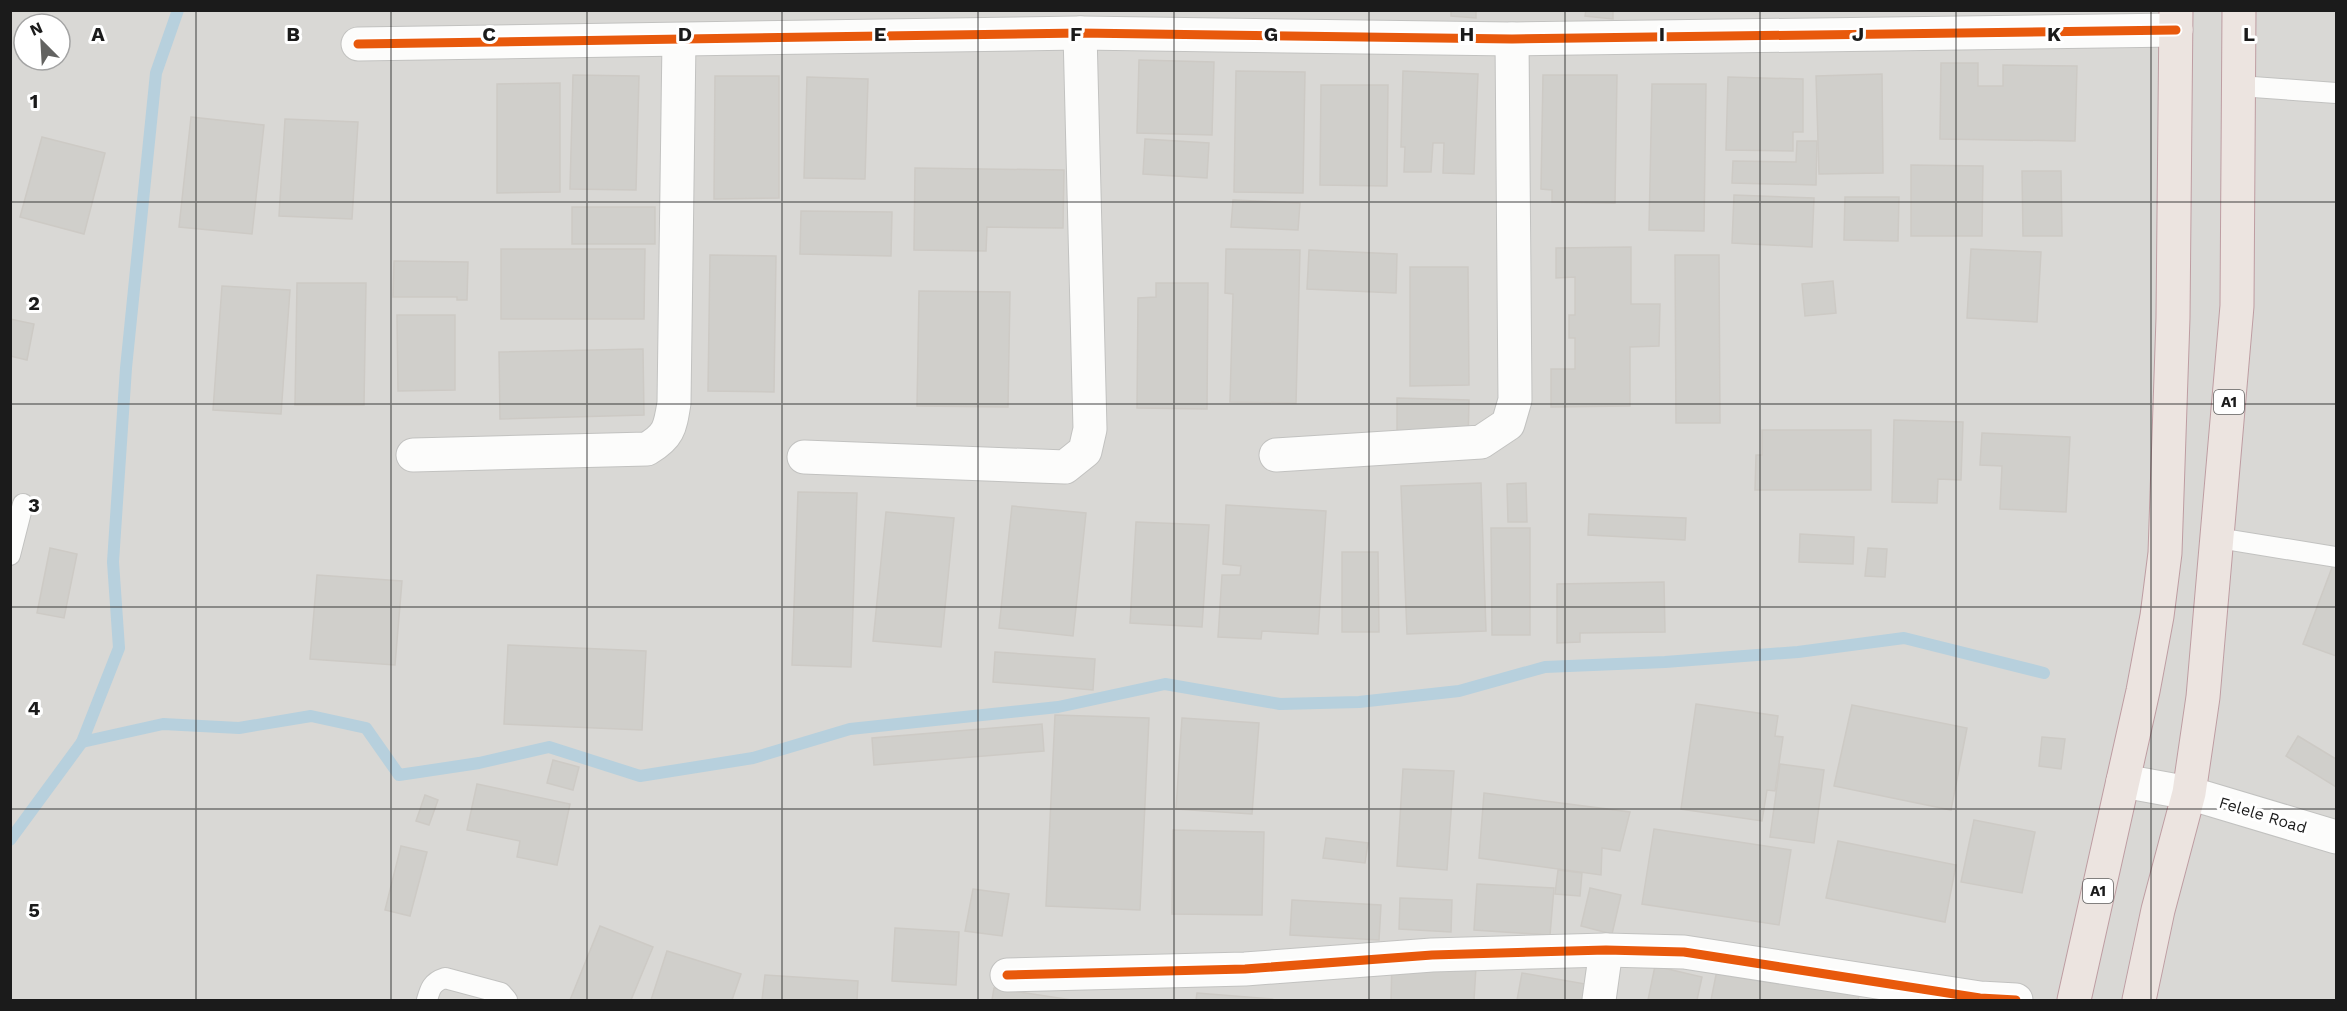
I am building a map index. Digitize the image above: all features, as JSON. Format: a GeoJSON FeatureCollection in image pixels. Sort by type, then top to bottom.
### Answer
{"type":"FeatureCollection","features":[{"type":"Feature","properties":{"kind":"highway","name":"A1"},"geometry":{"type":"LineString","coordinates":[[2139,1000],[2158,910],[2189,792],[2204,697],[2237,306],[2239,10]]}},
{"type":"Feature","properties":{"kind":"highway","name":"A1"},"geometry":{"type":"LineString","coordinates":[[2074,1000],[2157,616],[2165,553],[2173,318],[2176,20]]}},
{"type":"Feature","properties":{"kind":"street"},"geometry":{"type":"LineString","coordinates":[[358,44],[1080,33],[1512,39],[2176,20]]}},
{"type":"Feature","properties":{"kind":"street"},"geometry":{"type":"LineString","coordinates":[[804,458],[1065,467],[1085,452],[1090,429],[1080,33]]}},
{"type":"Feature","properties":{"kind":"street"},"geometry":{"type":"LineString","coordinates":[[1276,455],[1481,442],[1508,424],[1515,400],[1512,39]]}},
{"type":"Feature","properties":{"kind":"street"},"geometry":{"type":"LineString","coordinates":[[413,455],[647,449],[661,441],[670,428],[674,404],[679,40]]}},
{"type":"Feature","properties":{"kind":"street","name":"Felele Road"},"geometry":{"type":"LineString","coordinates":[[2123,781],[2189,792],[2337,837]]}},
{"type":"Feature","properties":{"kind":"street"},"geometry":{"type":"LineString","coordinates":[[1007,975],[1245,969],[1432,955],[1606,950],[1684,952],[1980,998],[2016,1000]]}},
{"type":"Feature","properties":{"kind":"street"},"geometry":{"type":"LineString","coordinates":[[1599,1000],[1606,950]]}},
{"type":"Feature","properties":{"kind":"lane"},"geometry":{"type":"LineString","coordinates":[[2239,86],[2337,93]]}},
{"type":"Feature","properties":{"kind":"lane"},"geometry":{"type":"LineString","coordinates":[[10,555],[23,504]]}},
{"type":"Feature","properties":{"kind":"lane"},"geometry":{"type":"LineString","coordinates":[[2218,538],[2337,557]]}},
{"type":"Feature","properties":{"kind":"lane"},"geometry":{"type":"LineString","coordinates":[[427,1000],[431,987],[437,980],[445,978],[501,993],[507,1000]]}},
{"type":"Feature","properties":{"kind":"shaded area"},"geometry":{"type":"Polygon","coordinates":[[[11,11],[2336,11],[2336,1000],[11,1000],[11,11]]]}},
{"type":"Feature","properties":{"kind":"building"},"geometry":{"type":"Polygon","coordinates":[[[1451,10],[1476,10],[1476,18],[1451,16],[1451,10]]]}},
{"type":"Feature","properties":{"kind":"building"},"geometry":{"type":"Polygon","coordinates":[[[1586,10],[1613,10],[1613,19],[1585,16],[1586,10]]]}},
{"type":"Feature","properties":{"kind":"building"},"geometry":{"type":"Polygon","coordinates":[[[1139,60],[1214,62],[1212,135],[1137,133],[1139,60]]]}},
{"type":"Feature","properties":{"kind":"building"},"geometry":{"type":"Polygon","coordinates":[[[1941,63],[1978,63],[1978,86],[2003,86],[2003,65],[2077,66],[2075,141],[1940,139],[1941,63]]]}},
{"type":"Feature","properties":{"kind":"building"},"geometry":{"type":"Polygon","coordinates":[[[1236,71],[1305,72],[1303,193],[1234,192],[1236,71]]]}},
{"type":"Feature","properties":{"kind":"building"},"geometry":{"type":"Polygon","coordinates":[[[1403,71],[1478,74],[1474,174],[1443,173],[1444,143],[1433,143],[1431,172],[1404,172],[1405,147],[1401,147],[1403,71]]]}},
{"type":"Feature","properties":{"kind":"building"},"geometry":{"type":"Polygon","coordinates":[[[1882,74],[1883,173],[1819,174],[1816,76],[1882,74]]]}},
{"type":"Feature","properties":{"kind":"building"},"geometry":{"type":"Polygon","coordinates":[[[573,75],[639,76],[636,190],[570,189],[573,75]]]}},
{"type":"Feature","properties":{"kind":"building"},"geometry":{"type":"Polygon","coordinates":[[[1543,75],[1617,75],[1615,203],[1552,202],[1552,190],[1541,189],[1543,75]]]}},
{"type":"Feature","properties":{"kind":"building"},"geometry":{"type":"Polygon","coordinates":[[[715,76],[779,76],[779,198],[714,199],[715,76]]]}},
{"type":"Feature","properties":{"kind":"building"},"geometry":{"type":"Polygon","coordinates":[[[807,77],[868,79],[865,179],[804,178],[807,77]]]}},
{"type":"Feature","properties":{"kind":"building"},"geometry":{"type":"Polygon","coordinates":[[[1728,77],[1803,79],[1803,132],[1793,132],[1793,151],[1726,150],[1728,77]]]}},
{"type":"Feature","properties":{"kind":"building"},"geometry":{"type":"Polygon","coordinates":[[[560,83],[560,192],[497,193],[497,84],[560,83]]]}},
{"type":"Feature","properties":{"kind":"building"},"geometry":{"type":"Polygon","coordinates":[[[1652,84],[1706,84],[1704,231],[1649,230],[1652,84]]]}},
{"type":"Feature","properties":{"kind":"building"},"geometry":{"type":"Polygon","coordinates":[[[1321,85],[1388,85],[1387,186],[1320,185],[1321,85]]]}},
{"type":"Feature","properties":{"kind":"building"},"geometry":{"type":"Polygon","coordinates":[[[191,117],[264,125],[252,234],[179,227],[191,117]]]}},
{"type":"Feature","properties":{"kind":"building"},"geometry":{"type":"Polygon","coordinates":[[[285,119],[358,122],[352,219],[279,216],[285,119]]]}},
{"type":"Feature","properties":{"kind":"building"},"geometry":{"type":"Polygon","coordinates":[[[42,137],[105,153],[84,234],[20,217],[42,137]]]}},
{"type":"Feature","properties":{"kind":"building"},"geometry":{"type":"Polygon","coordinates":[[[1145,139],[1209,143],[1207,178],[1143,174],[1145,139]]]}},
{"type":"Feature","properties":{"kind":"building"},"geometry":{"type":"Polygon","coordinates":[[[1797,141],[1817,141],[1816,185],[1732,183],[1733,161],[1796,162],[1797,141]]]}},
{"type":"Feature","properties":{"kind":"building"},"geometry":{"type":"Polygon","coordinates":[[[1911,165],[1983,166],[1982,236],[1911,236],[1911,165]]]}},
{"type":"Feature","properties":{"kind":"building"},"geometry":{"type":"Polygon","coordinates":[[[915,168],[1064,170],[1063,228],[987,227],[986,251],[914,250],[915,168]]]}},
{"type":"Feature","properties":{"kind":"building"},"geometry":{"type":"Polygon","coordinates":[[[2022,171],[2061,171],[2062,236],[2023,236],[2022,171]]]}},
{"type":"Feature","properties":{"kind":"building"},"geometry":{"type":"Polygon","coordinates":[[[1734,195],[1814,198],[1812,247],[1732,243],[1734,195]]]}},
{"type":"Feature","properties":{"kind":"building"},"geometry":{"type":"Polygon","coordinates":[[[1845,197],[1899,197],[1898,241],[1844,240],[1845,197]]]}},
{"type":"Feature","properties":{"kind":"building"},"geometry":{"type":"Polygon","coordinates":[[[1233,200],[1300,203],[1298,230],[1231,227],[1233,200]]]}},
{"type":"Feature","properties":{"kind":"building"},"geometry":{"type":"Polygon","coordinates":[[[572,207],[655,207],[655,244],[572,244],[572,207]]]}},
{"type":"Feature","properties":{"kind":"building"},"geometry":{"type":"Polygon","coordinates":[[[801,211],[892,212],[891,256],[800,254],[801,211]]]}},
{"type":"Feature","properties":{"kind":"building"},"geometry":{"type":"Polygon","coordinates":[[[1631,247],[1631,304],[1660,304],[1659,346],[1630,347],[1630,406],[1551,407],[1551,369],[1575,369],[1575,338],[1569,338],[1569,315],[1575,315],[1575,277],[1556,278],[1556,248],[1631,247]]]}},
{"type":"Feature","properties":{"kind":"building"},"geometry":{"type":"Polygon","coordinates":[[[501,249],[645,249],[644,319],[501,319],[501,249]]]}},
{"type":"Feature","properties":{"kind":"building"},"geometry":{"type":"Polygon","coordinates":[[[1226,249],[1300,250],[1296,403],[1230,402],[1233,294],[1225,293],[1226,249]]]}},
{"type":"Feature","properties":{"kind":"building"},"geometry":{"type":"Polygon","coordinates":[[[1971,249],[2041,252],[2037,322],[1967,318],[1971,249]]]}},
{"type":"Feature","properties":{"kind":"building"},"geometry":{"type":"Polygon","coordinates":[[[1309,250],[1397,254],[1396,293],[1307,289],[1309,250]]]}},
{"type":"Feature","properties":{"kind":"building"},"geometry":{"type":"Polygon","coordinates":[[[710,255],[776,256],[774,392],[708,391],[710,255]]]}},
{"type":"Feature","properties":{"kind":"building"},"geometry":{"type":"Polygon","coordinates":[[[1675,255],[1719,255],[1720,423],[1676,423],[1675,255]]]}},
{"type":"Feature","properties":{"kind":"building"},"geometry":{"type":"Polygon","coordinates":[[[394,261],[468,262],[467,300],[457,300],[457,297],[393,297],[394,261]]]}},
{"type":"Feature","properties":{"kind":"building"},"geometry":{"type":"Polygon","coordinates":[[[1410,267],[1468,267],[1469,385],[1410,386],[1410,267]]]}},
{"type":"Feature","properties":{"kind":"building"},"geometry":{"type":"Polygon","coordinates":[[[1833,281],[1836,313],[1805,316],[1802,284],[1833,281]]]}},
{"type":"Feature","properties":{"kind":"building"},"geometry":{"type":"Polygon","coordinates":[[[297,283],[366,283],[364,405],[295,405],[297,283]]]}},
{"type":"Feature","properties":{"kind":"building"},"geometry":{"type":"Polygon","coordinates":[[[1156,283],[1208,283],[1207,409],[1137,408],[1138,298],[1156,297],[1156,283]]]}},
{"type":"Feature","properties":{"kind":"building"},"geometry":{"type":"Polygon","coordinates":[[[222,286],[290,290],[281,414],[213,410],[222,286]]]}},
{"type":"Feature","properties":{"kind":"building"},"geometry":{"type":"Polygon","coordinates":[[[919,291],[1010,292],[1008,407],[917,406],[919,291]]]}},
{"type":"Feature","properties":{"kind":"building"},"geometry":{"type":"Polygon","coordinates":[[[397,315],[455,315],[455,390],[398,391],[397,315]]]}},
{"type":"Feature","properties":{"kind":"building"},"geometry":{"type":"Polygon","coordinates":[[[10,319],[34,324],[27,360],[10,356],[10,319]]]}},
{"type":"Feature","properties":{"kind":"building"},"geometry":{"type":"Polygon","coordinates":[[[643,349],[644,415],[500,419],[499,352],[643,349]]]}},
{"type":"Feature","properties":{"kind":"building"},"geometry":{"type":"Polygon","coordinates":[[[1397,398],[1469,400],[1468,442],[1397,441],[1397,398]]]}},
{"type":"Feature","properties":{"kind":"building"},"geometry":{"type":"Polygon","coordinates":[[[1894,420],[1963,422],[1961,480],[1938,479],[1937,503],[1892,502],[1894,420]]]}},
{"type":"Feature","properties":{"kind":"building"},"geometry":{"type":"Polygon","coordinates":[[[1762,430],[1871,430],[1871,490],[1755,490],[1756,455],[1762,455],[1762,430]]]}},
{"type":"Feature","properties":{"kind":"building"},"geometry":{"type":"Polygon","coordinates":[[[1982,433],[2070,437],[2066,512],[2000,509],[2002,466],[1980,465],[1982,433]]]}},
{"type":"Feature","properties":{"kind":"building"},"geometry":{"type":"Polygon","coordinates":[[[1481,483],[1486,631],[1407,634],[1401,486],[1481,483]]]}},
{"type":"Feature","properties":{"kind":"building"},"geometry":{"type":"Polygon","coordinates":[[[1526,483],[1527,522],[1508,522],[1507,484],[1526,483]]]}},
{"type":"Feature","properties":{"kind":"building"},"geometry":{"type":"Polygon","coordinates":[[[798,492],[857,493],[851,667],[792,665],[798,492]]]}},
{"type":"Feature","properties":{"kind":"building"},"geometry":{"type":"Polygon","coordinates":[[[1226,505],[1326,511],[1318,634],[1262,631],[1261,639],[1218,637],[1222,575],[1240,575],[1241,566],[1223,564],[1226,505]]]}},
{"type":"Feature","properties":{"kind":"building"},"geometry":{"type":"Polygon","coordinates":[[[1012,506],[1086,513],[1073,636],[999,628],[1012,506]]]}},
{"type":"Feature","properties":{"kind":"building"},"geometry":{"type":"Polygon","coordinates":[[[886,512],[954,518],[941,647],[873,641],[886,512]]]}},
{"type":"Feature","properties":{"kind":"building"},"geometry":{"type":"Polygon","coordinates":[[[1589,514],[1686,518],[1685,540],[1588,535],[1589,514]]]}},
{"type":"Feature","properties":{"kind":"building"},"geometry":{"type":"Polygon","coordinates":[[[1136,522],[1209,525],[1202,627],[1130,623],[1136,522]]]}},
{"type":"Feature","properties":{"kind":"building"},"geometry":{"type":"Polygon","coordinates":[[[1491,528],[1530,528],[1530,635],[1492,635],[1491,528]]]}},
{"type":"Feature","properties":{"kind":"building"},"geometry":{"type":"Polygon","coordinates":[[[1800,534],[1854,537],[1853,564],[1799,562],[1800,534]]]}},
{"type":"Feature","properties":{"kind":"building"},"geometry":{"type":"Polygon","coordinates":[[[50,548],[77,554],[64,618],[37,613],[50,548]]]}},
{"type":"Feature","properties":{"kind":"building"},"geometry":{"type":"Polygon","coordinates":[[[1868,548],[1887,549],[1885,577],[1865,576],[1868,548]]]}},
{"type":"Feature","properties":{"kind":"building"},"geometry":{"type":"Polygon","coordinates":[[[1342,552],[1378,552],[1379,632],[1342,632],[1342,552]]]}},
{"type":"Feature","properties":{"kind":"building"},"geometry":{"type":"Polygon","coordinates":[[[2333,565],[2336,566],[2336,656],[2303,644],[2333,565]]]}},
{"type":"Feature","properties":{"kind":"building"},"geometry":{"type":"Polygon","coordinates":[[[317,575],[402,581],[395,665],[310,659],[317,575]]]}},
{"type":"Feature","properties":{"kind":"building"},"geometry":{"type":"Polygon","coordinates":[[[1664,582],[1665,632],[1580,633],[1580,642],[1557,643],[1557,584],[1664,582]]]}},
{"type":"Feature","properties":{"kind":"building"},"geometry":{"type":"Polygon","coordinates":[[[508,645],[646,651],[642,730],[504,724],[508,645]]]}},
{"type":"Feature","properties":{"kind":"building"},"geometry":{"type":"Polygon","coordinates":[[[995,652],[1095,659],[1093,690],[993,682],[995,652]]]}},
{"type":"Feature","properties":{"kind":"building"},"geometry":{"type":"Polygon","coordinates":[[[1696,704],[1778,716],[1775,736],[1783,737],[1775,791],[1767,790],[1762,821],[1681,809],[1696,704]]]}},
{"type":"Feature","properties":{"kind":"building"},"geometry":{"type":"Polygon","coordinates":[[[1852,705],[1967,728],[1951,810],[1834,786],[1852,705]]]}},
{"type":"Feature","properties":{"kind":"building"},"geometry":{"type":"Polygon","coordinates":[[[1055,715],[1149,718],[1140,910],[1046,906],[1055,715]]]}},
{"type":"Feature","properties":{"kind":"building"},"geometry":{"type":"Polygon","coordinates":[[[1182,718],[1259,723],[1252,814],[1176,809],[1182,718]]]}},
{"type":"Feature","properties":{"kind":"building"},"geometry":{"type":"Polygon","coordinates":[[[1042,724],[1044,751],[874,765],[872,738],[1042,724]]]}},
{"type":"Feature","properties":{"kind":"building"},"geometry":{"type":"Polygon","coordinates":[[[2298,736],[2336,759],[2336,787],[2286,756],[2298,736]]]}},
{"type":"Feature","properties":{"kind":"building"},"geometry":{"type":"Polygon","coordinates":[[[2042,737],[2065,739],[2061,769],[2039,766],[2042,737]]]}},
{"type":"Feature","properties":{"kind":"building"},"geometry":{"type":"Polygon","coordinates":[[[553,760],[579,767],[573,790],[547,783],[553,760]]]}},
{"type":"Feature","properties":{"kind":"building"},"geometry":{"type":"Polygon","coordinates":[[[1780,764],[1824,770],[1814,843],[1770,837],[1780,764]]]}},
{"type":"Feature","properties":{"kind":"building"},"geometry":{"type":"Polygon","coordinates":[[[1403,769],[1454,771],[1447,870],[1397,866],[1403,769]]]}},
{"type":"Feature","properties":{"kind":"building"},"geometry":{"type":"Polygon","coordinates":[[[477,784],[570,804],[557,865],[517,857],[520,841],[467,830],[477,784]]]}},
{"type":"Feature","properties":{"kind":"building"},"geometry":{"type":"Polygon","coordinates":[[[1484,793],[1630,812],[1620,851],[1602,848],[1601,875],[1479,858],[1484,793]]]}},
{"type":"Feature","properties":{"kind":"building"},"geometry":{"type":"Polygon","coordinates":[[[425,795],[438,800],[429,825],[416,821],[425,795]]]}},
{"type":"Feature","properties":{"kind":"building"},"geometry":{"type":"Polygon","coordinates":[[[1974,820],[2035,832],[2022,893],[1961,882],[1974,820]]]}},
{"type":"Feature","properties":{"kind":"building"},"geometry":{"type":"Polygon","coordinates":[[[1654,829],[1791,850],[1779,925],[1642,904],[1654,829]]]}},
{"type":"Feature","properties":{"kind":"building"},"geometry":{"type":"Polygon","coordinates":[[[1173,830],[1264,832],[1262,915],[1172,914],[1173,830]]]}},
{"type":"Feature","properties":{"kind":"building"},"geometry":{"type":"Polygon","coordinates":[[[1326,838],[1368,843],[1365,863],[1323,858],[1326,838]]]}},
{"type":"Feature","properties":{"kind":"building"},"geometry":{"type":"Polygon","coordinates":[[[1838,841],[1956,865],[1945,922],[1826,898],[1838,841]]]}},
{"type":"Feature","properties":{"kind":"building"},"geometry":{"type":"Polygon","coordinates":[[[401,846],[427,852],[410,916],[385,910],[401,846]]]}},
{"type":"Feature","properties":{"kind":"building"},"geometry":{"type":"Polygon","coordinates":[[[1558,870],[1582,873],[1580,896],[1555,894],[1558,870]]]}},
{"type":"Feature","properties":{"kind":"building"},"geometry":{"type":"Polygon","coordinates":[[[1477,884],[1554,888],[1550,935],[1474,930],[1477,884]]]}},
{"type":"Feature","properties":{"kind":"building"},"geometry":{"type":"Polygon","coordinates":[[[1590,888],[1621,895],[1612,934],[1581,926],[1590,888]]]}},
{"type":"Feature","properties":{"kind":"building"},"geometry":{"type":"Polygon","coordinates":[[[973,889],[1009,894],[1002,936],[965,931],[973,889]]]}},
{"type":"Feature","properties":{"kind":"building"},"geometry":{"type":"Polygon","coordinates":[[[1400,898],[1452,900],[1451,932],[1399,929],[1400,898]]]}},
{"type":"Feature","properties":{"kind":"building"},"geometry":{"type":"Polygon","coordinates":[[[1292,900],[1381,905],[1379,940],[1290,935],[1292,900]]]}},
{"type":"Feature","properties":{"kind":"building"},"geometry":{"type":"Polygon","coordinates":[[[600,926],[653,947],[631,1000],[570,1000],[600,926]]]}},
{"type":"Feature","properties":{"kind":"building"},"geometry":{"type":"Polygon","coordinates":[[[895,928],[959,932],[956,985],[892,981],[895,928]]]}},
{"type":"Feature","properties":{"kind":"building"},"geometry":{"type":"Polygon","coordinates":[[[667,951],[741,974],[732,1000],[651,1000],[667,951]]]}},
{"type":"Feature","properties":{"kind":"building"},"geometry":{"type":"Polygon","coordinates":[[[1392,963],[1476,967],[1474,1000],[1391,1000],[1392,963]]]}},
{"type":"Feature","properties":{"kind":"building"},"geometry":{"type":"Polygon","coordinates":[[[1718,965],[1860,992],[1858,1000],[1711,1000],[1718,965]]]}},
{"type":"Feature","properties":{"kind":"building"},"geometry":{"type":"Polygon","coordinates":[[[1655,966],[1702,977],[1697,1000],[1648,1000],[1655,966]]]}},
{"type":"Feature","properties":{"kind":"building"},"geometry":{"type":"Polygon","coordinates":[[[1522,973],[1591,985],[1588,1000],[1517,1000],[1522,973]]]}},
{"type":"Feature","properties":{"kind":"building"},"geometry":{"type":"Polygon","coordinates":[[[765,975],[858,981],[857,1000],[762,1000],[765,975]]]}},
{"type":"Feature","properties":{"kind":"building"},"geometry":{"type":"Polygon","coordinates":[[[994,988],[1072,1000],[992,1000],[994,988]]]}},
{"type":"Feature","properties":{"kind":"building"},"geometry":{"type":"Polygon","coordinates":[[[1197,993],[1272,999],[1196,1000],[1197,993]]]}},
{"type":"Feature","properties":{"kind":"waterway"},"geometry":{"type":"LineString","coordinates":[[10,840],[82,742],[119,648],[113,562],[126,368],[156,73],[178,10]]}},
{"type":"Feature","properties":{"kind":"waterway"},"geometry":{"type":"LineString","coordinates":[[82,742],[163,724],[239,728],[311,716],[366,728],[399,775],[479,763],[549,747],[640,776],[753,758],[850,729],[1058,707],[1165,684],[1280,704],[1359,702],[1459,691],[1545,667],[1665,662],[1798,652],[1904,638],[2044,673]]}},
{"type":"Feature","properties":{"kind":"cycle path"},"geometry":{"type":"LineString","coordinates":[[358,44],[1080,33],[1512,39],[2176,30]]}},
{"type":"Feature","properties":{"kind":"cycle path"},"geometry":{"type":"LineString","coordinates":[[1007,975],[1245,969],[1432,955],[1606,950],[1684,952],[1980,998],[2016,1000]]}}]}
